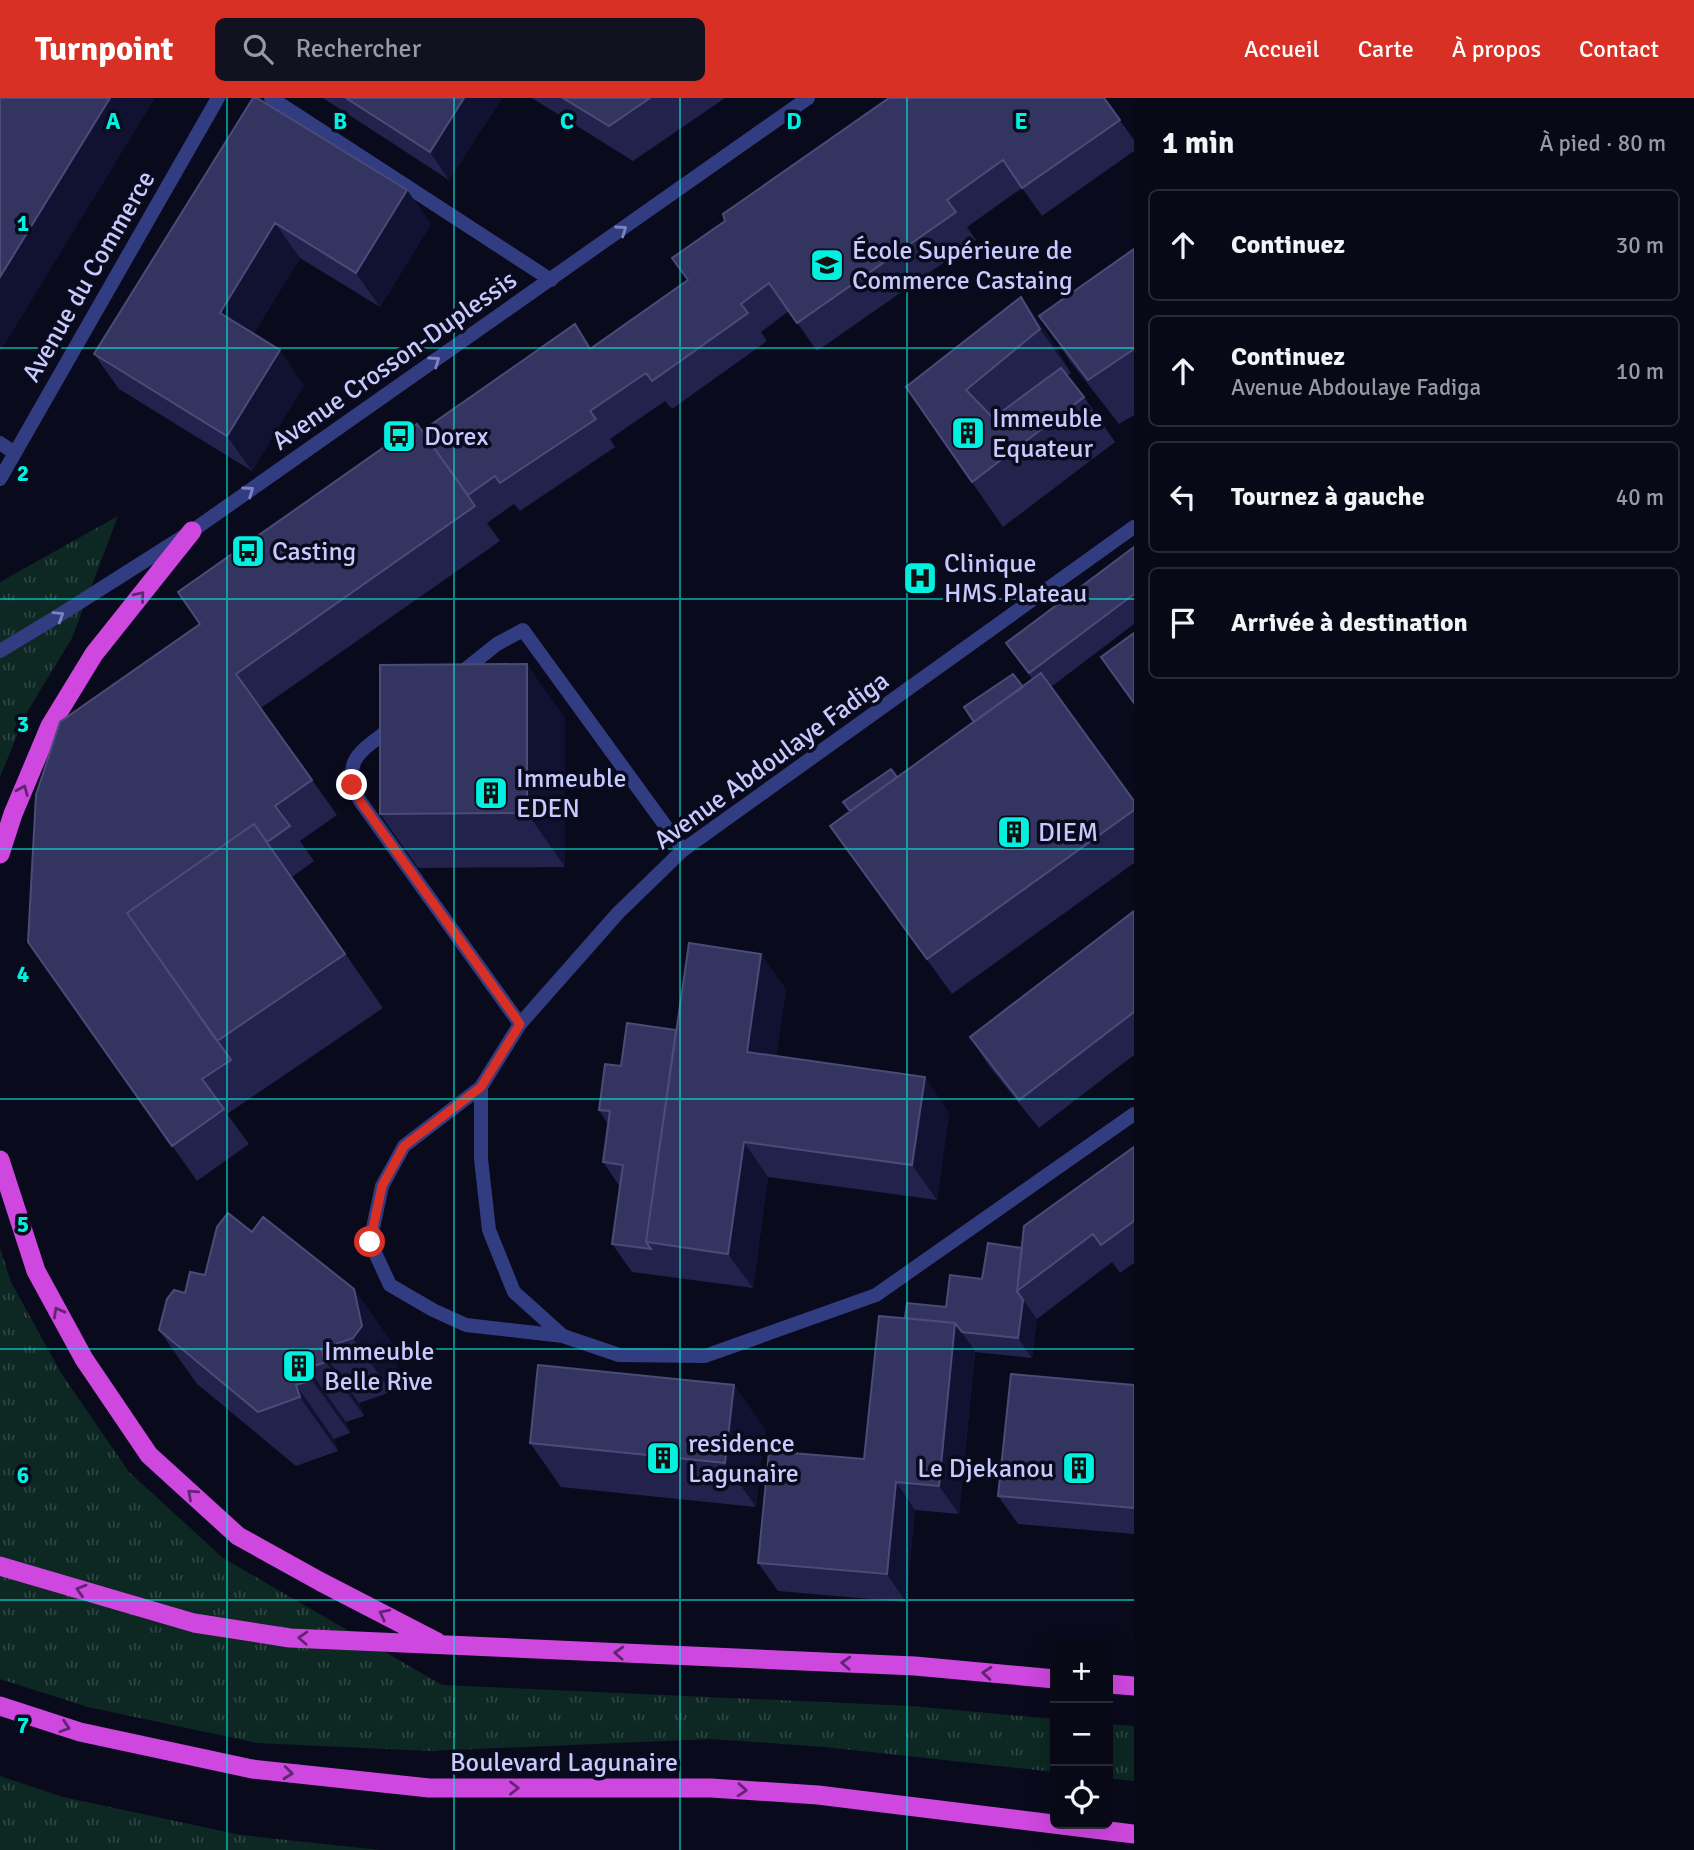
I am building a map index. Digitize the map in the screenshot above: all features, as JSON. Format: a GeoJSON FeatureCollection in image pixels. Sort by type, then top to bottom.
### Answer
{"type":"FeatureCollection","features":[{"type":"Feature","properties":{"kind":"highway"},"geometry":{"type":"LineString","coordinates":[[0,854],[13,814],[50,726],[94,654],[192,531]]}},
{"type":"Feature","properties":{"kind":"highway"},"geometry":{"type":"LineString","coordinates":[[0,1160],[36,1271],[84,1359],[149,1455],[238,1536],[321,1583],[444,1645]]}},
{"type":"Feature","properties":{"kind":"highway"},"geometry":{"type":"LineString","coordinates":[[0,1566],[194,1623],[290,1638],[915,1666],[1050,1679]]}},
{"type":"Feature","properties":{"kind":"highway"},"geometry":{"type":"LineString","coordinates":[[1113,1684],[1134,1686]]}},
{"type":"Feature","properties":{"kind":"highway","name":"Boulevard Lagunaire"},"geometry":{"type":"LineString","coordinates":[[0,1706],[80,1732],[252,1769],[429,1788],[711,1788],[818,1795],[1134,1834]]}},
{"type":"Feature","properties":{"kind":"street","name":"Avenue du Commerce"},"geometry":{"type":"LineString","coordinates":[[0,479],[218,98]]}},
{"type":"Feature","properties":{"kind":"street"},"geometry":{"type":"LineString","coordinates":[[271,98],[551,280]]}},
{"type":"Feature","properties":{"kind":"street","name":"Avenue Crosson-Duplessis"},"geometry":{"type":"LineString","coordinates":[[0,651],[192,531],[808,98]]}},
{"type":"Feature","properties":{"kind":"street"},"geometry":{"type":"LineString","coordinates":[[0,443],[15,453]]}},
{"type":"Feature","properties":{"kind":"street","name":"Avenue Abdoulaye Fadiga"},"geometry":{"type":"LineString","coordinates":[[481,1087],[520,1024],[618,913],[683,850],[1134,527]]}},
{"type":"Feature","properties":{"kind":"street"},"geometry":{"type":"LineString","coordinates":[[446,685],[497,644],[523,630],[683,850]]}},
{"type":"Feature","properties":{"kind":"street"},"geometry":{"type":"LineString","coordinates":[[404,718],[354,760],[350,773],[352,785],[368,812],[520,1024]]}},
{"type":"Feature","properties":{"kind":"street"},"geometry":{"type":"LineString","coordinates":[[481,1087],[481,1159],[489,1230],[514,1292],[563,1336]]}},
{"type":"Feature","properties":{"kind":"street"},"geometry":{"type":"LineString","coordinates":[[481,1087],[404,1146],[382,1186],[370,1242],[390,1284],[433,1310],[466,1325],[563,1336],[619,1355],[705,1356],[876,1296],[1134,1114]]}},
{"type":"Feature","properties":{"kind":"green space"},"geometry":{"type":"Polygon","coordinates":[[[118,516],[72,638],[26,714],[0,777],[0,582],[118,516]]]}},
{"type":"Feature","properties":{"kind":"green space"},"geometry":{"type":"Polygon","coordinates":[[[0,1248],[11,1282],[61,1373],[129,1472],[223,1558],[442,1685],[912,1706],[1050,1719],[1050,1771],[824,1747],[711,1739],[429,1751],[257,1743],[88,1707],[0,1679],[0,1248]]]}},
{"type":"Feature","properties":{"kind":"green space"},"geometry":{"type":"Polygon","coordinates":[[[1113,1724],[1134,1726],[1134,1781],[1113,1779],[1113,1724]]]}},
{"type":"Feature","properties":{"kind":"green space"},"geometry":{"type":"Polygon","coordinates":[[[0,1776],[63,1797],[241,1835],[380,1850],[0,1850],[0,1776]]]}},
{"type":"Feature","properties":{"kind":"building"},"geometry":{"type":"Polygon","coordinates":[[[0,98],[110,98],[0,277],[0,98]]]}},
{"type":"Feature","properties":{"kind":"building"},"geometry":{"type":"Polygon","coordinates":[[[253,98],[407,190],[356,273],[275,223],[220,313],[280,350],[227,436],[94,354],[253,98]]]}},
{"type":"Feature","properties":{"kind":"building"},"geometry":{"type":"Polygon","coordinates":[[[346,98],[464,98],[430,152],[346,98]]]}},
{"type":"Feature","properties":{"kind":"building"},"geometry":{"type":"Polygon","coordinates":[[[563,98],[650,98],[609,126],[563,98]]]}},
{"type":"Feature","properties":{"kind":"building"},"geometry":{"type":"Polygon","coordinates":[[[889,98],[1104,98],[1120,120],[1022,188],[1003,160],[947,200],[956,212],[797,323],[769,283],[741,304],[748,313],[652,381],[646,373],[590,411],[596,419],[500,483],[495,476],[468,495],[422,431],[575,324],[590,349],[688,280],[672,258],[725,221],[723,214],[889,98]]]}},
{"type":"Feature","properties":{"kind":"building"},"geometry":{"type":"Polygon","coordinates":[[[1134,249],[1134,349],[1088,380],[1039,316],[1134,249]]]}},
{"type":"Feature","properties":{"kind":"building"},"geometry":{"type":"Polygon","coordinates":[[[1021,297],[1040,329],[966,390],[993,418],[1061,368],[1084,397],[972,482],[906,387],[1021,297]]]}},
{"type":"Feature","properties":{"kind":"building"},"geometry":{"type":"Polygon","coordinates":[[[417,424],[475,506],[236,674],[312,780],[275,806],[290,826],[267,842],[254,824],[127,913],[231,1060],[202,1079],[224,1109],[172,1146],[28,942],[36,795],[60,722],[200,624],[178,592],[417,424]]]}},
{"type":"Feature","properties":{"kind":"building"},"geometry":{"type":"Polygon","coordinates":[[[1134,547],[1134,594],[1029,673],[1006,643],[1134,547]]]}},
{"type":"Feature","properties":{"kind":"building"},"geometry":{"type":"Polygon","coordinates":[[[1134,633],[1134,703],[1101,657],[1134,633]]]}},
{"type":"Feature","properties":{"kind":"building"},"geometry":{"type":"Polygon","coordinates":[[[527,664],[527,813],[380,814],[380,665],[527,664]]]}},
{"type":"Feature","properties":{"kind":"building","name":"DIEM"},"geometry":{"type":"Polygon","coordinates":[[[1041,673],[1134,801],[1134,810],[927,959],[830,826],[1041,673]]]}},
{"type":"Feature","properties":{"kind":"building"},"geometry":{"type":"Polygon","coordinates":[[[1013,674],[1023,687],[974,722],[964,707],[1013,674]]]}},
{"type":"Feature","properties":{"kind":"building"},"geometry":{"type":"Polygon","coordinates":[[[891,769],[897,777],[850,811],[843,802],[891,769]]]}},
{"type":"Feature","properties":{"kind":"building"},"geometry":{"type":"Polygon","coordinates":[[[254,824],[345,954],[217,1041],[127,913],[254,824]]]}},
{"type":"Feature","properties":{"kind":"building"},"geometry":{"type":"Polygon","coordinates":[[[1134,911],[1134,1012],[1019,1100],[970,1037],[1134,911]]]}},
{"type":"Feature","properties":{"kind":"building"},"geometry":{"type":"Polygon","coordinates":[[[689,943],[761,954],[747,1052],[925,1077],[912,1165],[744,1142],[728,1254],[646,1242],[689,943]]]}},
{"type":"Feature","properties":{"kind":"building"},"geometry":{"type":"Polygon","coordinates":[[[627,1023],[676,1030],[646,1242],[651,1249],[612,1244],[623,1165],[603,1162],[610,1111],[599,1110],[605,1064],[621,1066],[627,1023]]]}},
{"type":"Feature","properties":{"kind":"building"},"geometry":{"type":"Polygon","coordinates":[[[1134,1147],[1134,1221],[1101,1245],[1093,1234],[1017,1291],[1024,1226],[1134,1147]]]}},
{"type":"Feature","properties":{"kind":"building"},"geometry":{"type":"Polygon","coordinates":[[[228,1213],[252,1232],[263,1217],[354,1289],[362,1326],[353,1338],[321,1349],[326,1362],[308,1368],[312,1380],[296,1385],[300,1397],[258,1412],[159,1330],[167,1299],[174,1290],[185,1293],[190,1272],[205,1275],[217,1227],[228,1213]]]}},
{"type":"Feature","properties":{"kind":"building"},"geometry":{"type":"Polygon","coordinates":[[[988,1243],[1022,1248],[1017,1291],[1023,1300],[1018,1338],[962,1332],[955,1323],[905,1318],[907,1303],[946,1307],[950,1275],[982,1279],[988,1243]]]}},
{"type":"Feature","properties":{"kind":"building"},"geometry":{"type":"Polygon","coordinates":[[[879,1316],[955,1323],[939,1486],[896,1482],[887,1574],[758,1563],[769,1451],[864,1459],[879,1316]]]}},
{"type":"Feature","properties":{"kind":"building"},"geometry":{"type":"Polygon","coordinates":[[[538,1365],[734,1385],[725,1463],[530,1443],[538,1365]]]}},
{"type":"Feature","properties":{"kind":"building","name":"Le Djekanou"},"geometry":{"type":"Polygon","coordinates":[[[1011,1374],[1134,1385],[1134,1508],[998,1496],[1011,1374]]]}},
{"type":"Feature","properties":{"kind":"place","name":"École Supérieure de Commerce Castaing"},"geometry":{"type":"Point","coordinates":[827,265]}},
{"type":"Feature","properties":{"kind":"place","name":"Immeuble Equateur"},"geometry":{"type":"Point","coordinates":[968,433]}},
{"type":"Feature","properties":{"kind":"place","name":"Dorex"},"geometry":{"type":"Point","coordinates":[399,436]}},
{"type":"Feature","properties":{"kind":"place","name":"Casting"},"geometry":{"type":"Point","coordinates":[248,551]}},
{"type":"Feature","properties":{"kind":"place","name":"Clinique HMS Plateau"},"geometry":{"type":"Point","coordinates":[920,578]}},
{"type":"Feature","properties":{"kind":"place","name":"Immeuble EDEN"},"geometry":{"type":"Point","coordinates":[491,793]}},
{"type":"Feature","properties":{"kind":"place","name":"DIEM"},"geometry":{"type":"Point","coordinates":[1014,832]}},
{"type":"Feature","properties":{"kind":"place","name":"Immeuble Belle Rive"},"geometry":{"type":"Point","coordinates":[299,1366]}},
{"type":"Feature","properties":{"kind":"place","name":"residence Lagunaire"},"geometry":{"type":"Point","coordinates":[663,1458]}},
{"type":"Feature","properties":{"kind":"place","name":"Le Djekanou"},"geometry":{"type":"Point","coordinates":[1079,1468]}},
{"type":"Feature","properties":{"kind":"route"},"geometry":{"type":"LineString","coordinates":[[352,785],[360,801],[520,1024],[481,1087],[404,1146],[382,1186],[370,1242]]}}]}
